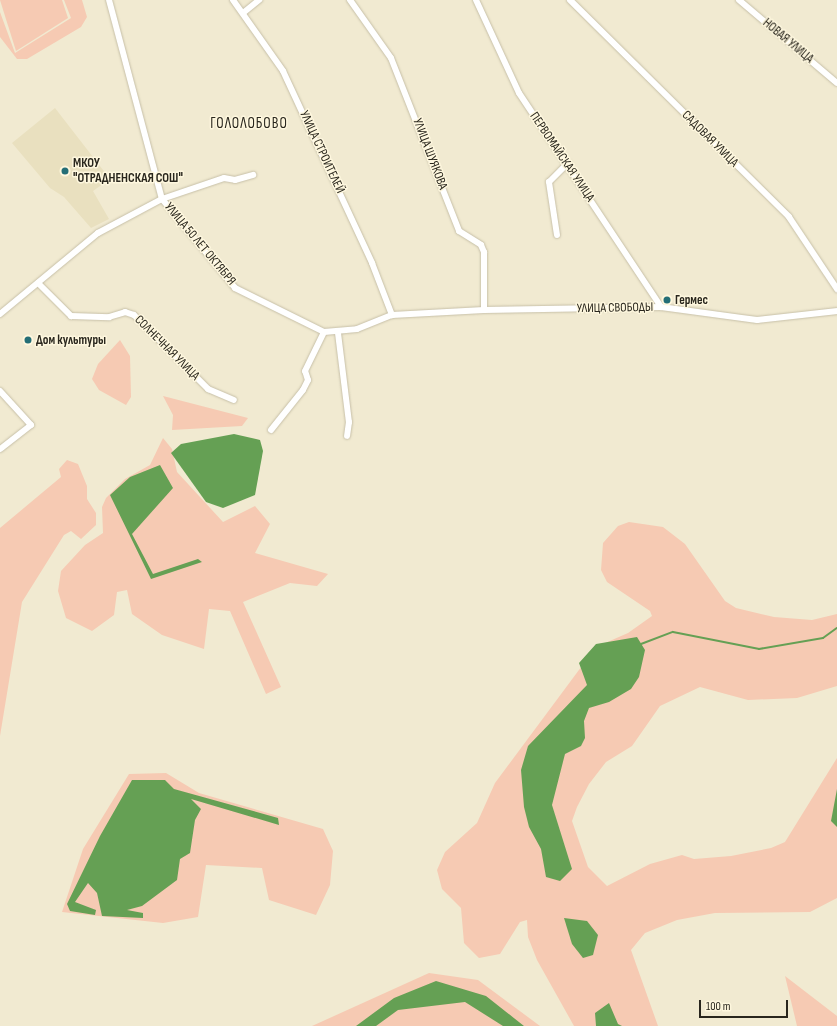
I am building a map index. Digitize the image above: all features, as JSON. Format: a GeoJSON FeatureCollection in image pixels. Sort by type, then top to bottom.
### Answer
{"type":"FeatureCollection","features":[{"type":"Feature","properties":{"kind":"street","name":"УЛИЦА 50 ЛЕТ ОКТЯБРЯ"},"geometry":{"type":"LineString","coordinates":[[109,0],[162,199],[235,288],[324,332],[338,333],[392,315]]}},
{"type":"Feature","properties":{"kind":"street","name":"УЛИЦА СТРОИТЕЛЕЙ"},"geometry":{"type":"LineString","coordinates":[[233,0],[286,78],[372,263],[392,315]]}},
{"type":"Feature","properties":{"kind":"street"},"geometry":{"type":"LineString","coordinates":[[243,13],[259,0]]}},
{"type":"Feature","properties":{"kind":"street","name":"УЛИЦА ШУЯКОВА"},"geometry":{"type":"LineString","coordinates":[[350,0],[391,58],[459,231],[481,245],[484,310]]}},
{"type":"Feature","properties":{"kind":"street","name":"ПЕРВОМАЙСКАЯ УЛИЦА"},"geometry":{"type":"LineString","coordinates":[[476,0],[508,74],[568,163],[661,307]]}},
{"type":"Feature","properties":{"kind":"street","name":"САДОВАЯ УЛИЦА"},"geometry":{"type":"LineString","coordinates":[[570,0],[789,217],[837,289]]}},
{"type":"Feature","properties":{"kind":"street","name":"НОВАЯ УЛИЦА"},"geometry":{"type":"LineString","coordinates":[[739,0],[837,83]]}},
{"type":"Feature","properties":{"kind":"street"},"geometry":{"type":"LineString","coordinates":[[557,235],[549,182],[568,163]]}},
{"type":"Feature","properties":{"kind":"street","name":"УЛИЦА 50 ЛЕТ ОКТЯБРЯ"},"geometry":{"type":"LineString","coordinates":[[1,312],[38,284],[98,233],[162,199],[224,178],[235,180],[253,175]]}},
{"type":"Feature","properties":{"kind":"street","name":"СОЛНЕЧНАЯ УЛИЦА"},"geometry":{"type":"LineString","coordinates":[[38,284],[71,316],[109,317],[125,312],[134,315],[208,389],[234,400]]}},
{"type":"Feature","properties":{"kind":"street","name":"УЛИЦА СВОБОДЫ"},"geometry":{"type":"LineString","coordinates":[[392,315],[484,310],[661,307],[757,320],[837,311]]}},
{"type":"Feature","properties":{"kind":"street"},"geometry":{"type":"LineString","coordinates":[[271,430],[303,390],[308,380],[306,371],[324,332]]}},
{"type":"Feature","properties":{"kind":"street"},"geometry":{"type":"LineString","coordinates":[[338,333],[349,422],[347,436]]}},
{"type":"Feature","properties":{"kind":"street"},"geometry":{"type":"LineString","coordinates":[[0,391],[31,424],[0,449]]}},
{"type":"Feature","properties":{"kind":"shaded area"},"geometry":{"type":"Polygon","coordinates":[[[0,0],[62,0],[68,18],[16,51],[0,0]]]}},
{"type":"Feature","properties":{"kind":"shaded area"},"geometry":{"type":"Polygon","coordinates":[[[64,0],[82,0],[87,17],[81,27],[27,59],[17,59],[0,37],[0,12],[15,53],[71,18],[64,0]]]}},
{"type":"Feature","properties":{"kind":"shaded area"},"geometry":{"type":"Polygon","coordinates":[[[55,108],[110,179],[93,191],[109,219],[91,228],[64,197],[50,188],[12,143],[55,108]]]}},
{"type":"Feature","properties":{"kind":"shaded area"},"geometry":{"type":"Polygon","coordinates":[[[120,340],[130,356],[131,397],[126,405],[99,390],[92,379],[98,364],[120,340]]]}},
{"type":"Feature","properties":{"kind":"shaded area"},"geometry":{"type":"Polygon","coordinates":[[[163,396],[248,418],[242,426],[172,430],[173,415],[163,396]]]}},
{"type":"Feature","properties":{"kind":"shaded area"},"geometry":{"type":"Polygon","coordinates":[[[234,434],[260,440],[263,451],[255,495],[223,508],[206,502],[171,453],[181,444],[234,434]]]}},
{"type":"Feature","properties":{"kind":"shaded area"},"geometry":{"type":"Polygon","coordinates":[[[163,438],[172,449],[177,472],[223,522],[255,506],[270,524],[255,553],[328,574],[317,586],[290,583],[243,602],[281,687],[266,694],[230,611],[209,609],[204,649],[162,635],[132,614],[127,590],[117,592],[114,615],[92,631],[66,618],[58,591],[61,571],[85,545],[103,533],[102,507],[106,498],[125,479],[150,465],[163,438]]]}},
{"type":"Feature","properties":{"kind":"shaded area"},"geometry":{"type":"Polygon","coordinates":[[[67,460],[78,464],[87,486],[87,499],[96,513],[96,525],[81,539],[71,531],[64,535],[22,602],[0,736],[0,528],[61,477],[59,469],[67,460]]]}},
{"type":"Feature","properties":{"kind":"shaded area"},"geometry":{"type":"Polygon","coordinates":[[[160,465],[173,488],[132,534],[153,574],[198,559],[202,562],[151,579],[110,495],[130,477],[160,465]]]}},
{"type":"Feature","properties":{"kind":"shaded area"},"geometry":{"type":"Polygon","coordinates":[[[629,522],[663,527],[685,544],[725,601],[736,608],[774,617],[812,620],[837,614],[837,686],[797,698],[748,700],[700,687],[660,706],[632,746],[606,762],[589,784],[577,807],[572,821],[588,867],[607,886],[650,864],[682,855],[694,859],[731,856],[771,848],[785,842],[837,758],[837,898],[810,912],[715,913],[677,920],[645,933],[631,950],[658,1026],[574,1026],[537,960],[528,937],[527,920],[520,922],[500,954],[479,958],[464,943],[461,908],[442,889],[437,870],[445,852],[477,823],[495,783],[596,647],[628,633],[652,616],[650,611],[607,582],[601,570],[603,543],[618,526],[629,522]]]}},
{"type":"Feature","properties":{"kind":"shaded area"},"geometry":{"type":"Polygon","coordinates":[[[637,637],[645,650],[639,677],[631,689],[609,702],[589,708],[584,721],[585,738],[581,746],[565,754],[552,805],[572,869],[560,881],[546,877],[541,849],[529,827],[524,807],[521,770],[528,746],[587,685],[579,663],[596,644],[637,637]]]}},
{"type":"Feature","properties":{"kind":"shaded area"},"geometry":{"type":"Polygon","coordinates":[[[166,773],[199,793],[323,829],[333,851],[330,885],[316,915],[269,900],[262,868],[206,865],[198,917],[163,923],[62,912],[83,849],[129,774],[166,773]]]}},
{"type":"Feature","properties":{"kind":"shaded area"},"geometry":{"type":"Polygon","coordinates":[[[132,780],[165,780],[174,789],[278,818],[279,825],[191,799],[201,809],[195,820],[190,853],[180,859],[177,880],[142,906],[127,910],[143,913],[143,918],[102,916],[97,893],[88,883],[75,902],[96,910],[95,915],[70,911],[67,904],[100,836],[132,780]]]}},
{"type":"Feature","properties":{"kind":"shaded area"},"geometry":{"type":"Polygon","coordinates":[[[837,789],[837,827],[831,821],[837,789]]]}},
{"type":"Feature","properties":{"kind":"shaded area"},"geometry":{"type":"Polygon","coordinates":[[[564,918],[587,921],[598,935],[593,955],[583,958],[572,944],[564,918]]]}},
{"type":"Feature","properties":{"kind":"shaded area"},"geometry":{"type":"Polygon","coordinates":[[[429,973],[478,980],[540,1026],[312,1026],[429,973]]]}},
{"type":"Feature","properties":{"kind":"shaded area"},"geometry":{"type":"Polygon","coordinates":[[[785,976],[837,1016],[837,1026],[797,1026],[785,976]]]}},
{"type":"Feature","properties":{"kind":"shaded area"},"geometry":{"type":"Polygon","coordinates":[[[436,981],[486,996],[524,1026],[503,1026],[465,1002],[398,1010],[376,1026],[356,1026],[394,998],[436,981]]]}},
{"type":"Feature","properties":{"kind":"shaded area"},"geometry":{"type":"Polygon","coordinates":[[[609,1003],[618,1024],[622,1026],[596,1026],[595,1013],[609,1003]]]}},
{"type":"Feature","properties":{"kind":"waterway"},"geometry":{"type":"LineString","coordinates":[[641,644],[673,632],[759,649],[823,638],[837,628]]}},
{"type":"Feature","properties":{"kind":"place","name":"МКОУ \"ОТРАДНЕНСКАЯ СОШ\""},"geometry":{"type":"Point","coordinates":[65,171]}},
{"type":"Feature","properties":{"kind":"place","name":"Гермес"},"geometry":{"type":"Point","coordinates":[667,300]}},
{"type":"Feature","properties":{"kind":"place","name":"Дом культуры"},"geometry":{"type":"Point","coordinates":[28,340]}},
{"type":"Feature","properties":{"kind":"district","name":"ГОЛОЛОБОВО"},"geometry":{"type":"Point","coordinates":[249,124]}}]}
